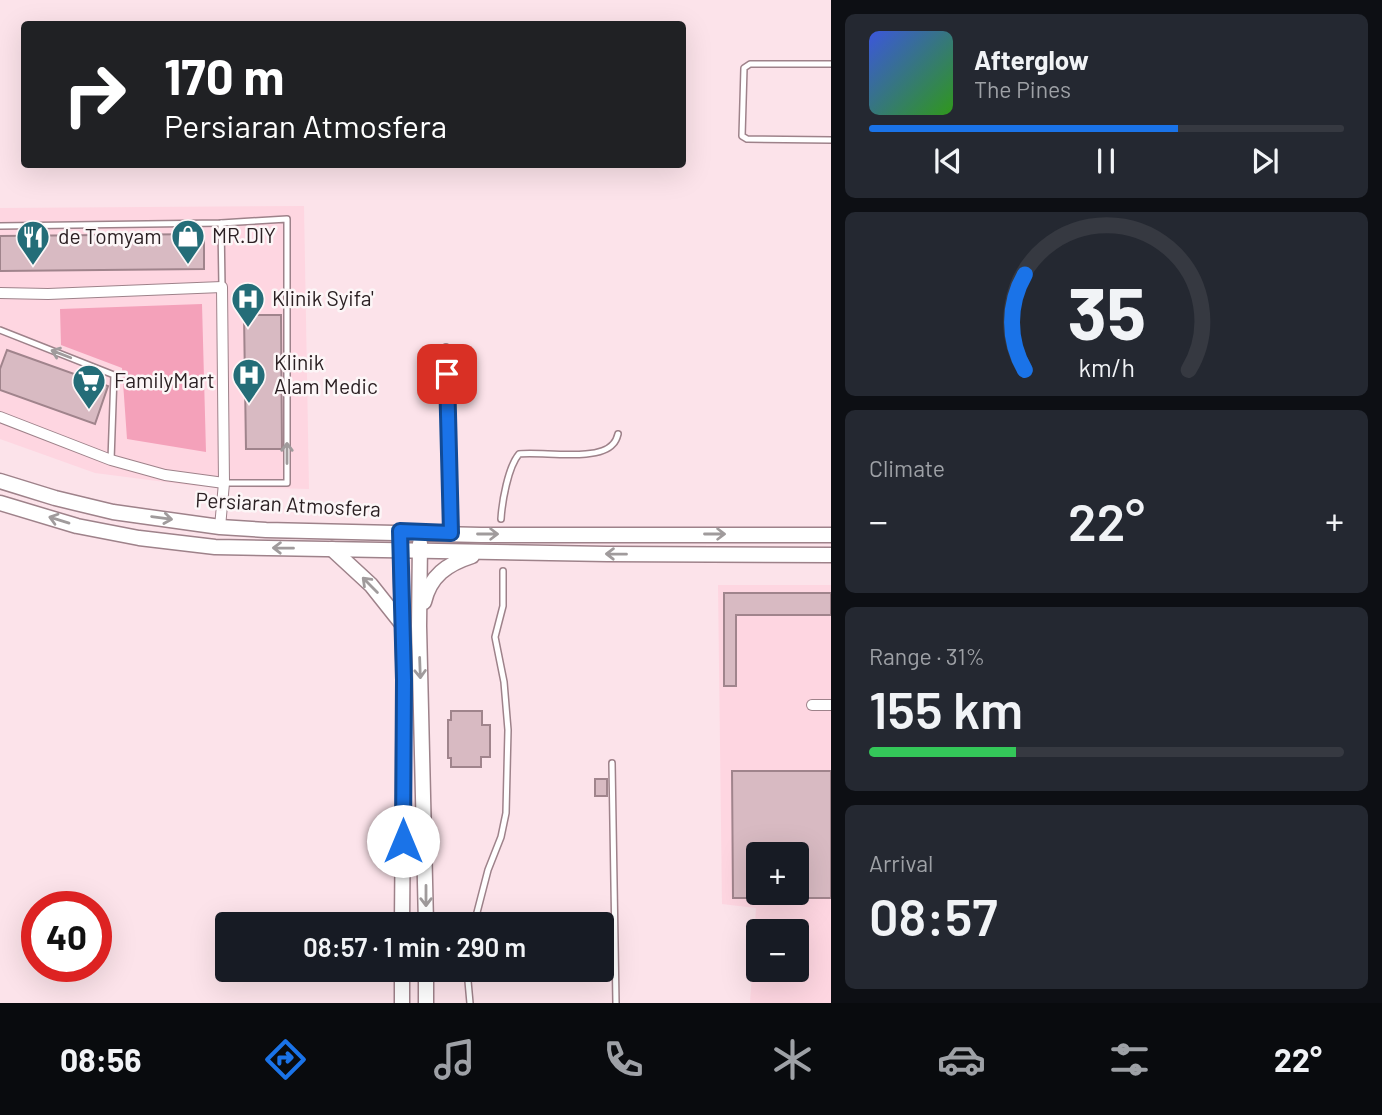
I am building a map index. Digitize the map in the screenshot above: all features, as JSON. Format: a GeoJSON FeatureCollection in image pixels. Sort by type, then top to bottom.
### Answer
{"type":"FeatureCollection","features":[{"type":"Feature","properties":{"kind":"street"},"geometry":{"type":"LineString","coordinates":[[0,293],[222,288],[224,483],[220,527]]}},
{"type":"Feature","properties":{"kind":"street"},"geometry":{"type":"LineString","coordinates":[[0,417],[111,460],[165,475],[224,483]]}},
{"type":"Feature","properties":{"kind":"street","name":"Persiaran Atmosfera"},"geometry":{"type":"LineString","coordinates":[[0,481],[113,512],[220,527],[266,530],[831,535]]}},
{"type":"Feature","properties":{"kind":"street","name":"Persiaran Atmosfera"},"geometry":{"type":"LineString","coordinates":[[0,503],[77,526],[139,538],[215,547],[483,553],[831,555]]}},
{"type":"Feature","properties":{"kind":"street"},"geometry":{"type":"LineString","coordinates":[[400,531],[403,625],[402,912]]}},
{"type":"Feature","properties":{"kind":"street"},"geometry":{"type":"LineString","coordinates":[[419,531],[426,912]]}},
{"type":"Feature","properties":{"kind":"street"},"geometry":{"type":"LineString","coordinates":[[332,549],[371,585],[403,625]]}},
{"type":"Feature","properties":{"kind":"street"},"geometry":{"type":"LineString","coordinates":[[419,626],[427,588],[437,574],[453,562],[483,553]]}},
{"type":"Feature","properties":{"kind":"street"},"geometry":{"type":"LineString","coordinates":[[812,705],[831,705]]}},
{"type":"Feature","properties":{"kind":"street"},"geometry":{"type":"LineString","coordinates":[[402,982],[402,1003]]}},
{"type":"Feature","properties":{"kind":"street"},"geometry":{"type":"LineString","coordinates":[[426,982],[426,1003]]}},
{"type":"Feature","properties":{"kind":"lane"},"geometry":{"type":"LineString","coordinates":[[831,64],[750,64],[744,68],[742,136],[747,139],[831,140]]}},
{"type":"Feature","properties":{"kind":"lane"},"geometry":{"type":"LineString","coordinates":[[0,226],[221,223],[286,219],[287,483],[224,483]]}},
{"type":"Feature","properties":{"kind":"lane"},"geometry":{"type":"LineString","coordinates":[[221,223],[222,288]]}},
{"type":"Feature","properties":{"kind":"lane"},"geometry":{"type":"LineString","coordinates":[[0,330],[114,375],[111,460]]}},
{"type":"Feature","properties":{"kind":"lane"},"geometry":{"type":"LineString","coordinates":[[446,347],[451,533]]}},
{"type":"Feature","properties":{"kind":"lane"},"geometry":{"type":"LineString","coordinates":[[501,519],[510,472],[519,454],[605,450],[613,444],[618,434]]}},
{"type":"Feature","properties":{"kind":"lane"},"geometry":{"type":"LineString","coordinates":[[477,912],[506,813],[508,730],[504,682],[495,637],[503,607],[503,571]]}},
{"type":"Feature","properties":{"kind":"lane"},"geometry":{"type":"LineString","coordinates":[[612,763],[616,1003]]}},
{"type":"Feature","properties":{"kind":"lane"},"geometry":{"type":"LineString","coordinates":[[468,982],[470,1003]]}},
{"type":"Feature","properties":{"kind":"shaded area"},"geometry":{"type":"Polygon","coordinates":[[[304,206],[309,489],[196,486],[95,473],[0,439],[0,208],[304,206]]]}},
{"type":"Feature","properties":{"kind":"shaded area"},"geometry":{"type":"Polygon","coordinates":[[[202,304],[206,452],[127,439],[122,368],[61,345],[60,309],[202,304]]]}},
{"type":"Feature","properties":{"kind":"shaded area"},"geometry":{"type":"Polygon","coordinates":[[[718,585],[831,585],[831,1003],[750,1003],[751,982],[809,982],[809,919],[755,919],[756,908],[722,904],[718,585]]]}},
{"type":"Feature","properties":{"kind":"building"},"geometry":{"type":"Polygon","coordinates":[[[204,234],[204,269],[0,271],[0,236],[204,234]]]}},
{"type":"Feature","properties":{"kind":"building"},"geometry":{"type":"Polygon","coordinates":[[[244,315],[281,315],[282,449],[246,449],[244,315]]]}},
{"type":"Feature","properties":{"kind":"building"},"geometry":{"type":"Polygon","coordinates":[[[7,350],[108,386],[95,424],[0,390],[0,369],[7,350]]]}},
{"type":"Feature","properties":{"kind":"building"},"geometry":{"type":"Polygon","coordinates":[[[724,593],[831,593],[831,615],[736,615],[736,686],[724,686],[724,593]]]}},
{"type":"Feature","properties":{"kind":"building"},"geometry":{"type":"Polygon","coordinates":[[[451,711],[482,711],[482,725],[490,725],[490,757],[481,757],[481,767],[451,767],[451,758],[448,758],[448,720],[451,720],[451,711]]]}},
{"type":"Feature","properties":{"kind":"building"},"geometry":{"type":"Polygon","coordinates":[[[732,771],[831,771],[831,898],[809,898],[809,842],[746,842],[746,898],[733,898],[732,771]]]}},
{"type":"Feature","properties":{"kind":"building"},"geometry":{"type":"Polygon","coordinates":[[[595,779],[607,779],[607,796],[595,796],[595,779]]]}},
{"type":"Feature","properties":{"kind":"place","name":"MR.DIY"},"geometry":{"type":"Point","coordinates":[188,266]}},
{"type":"Feature","properties":{"kind":"place","name":"de Tomyam"},"geometry":{"type":"Point","coordinates":[33,267]}},
{"type":"Feature","properties":{"kind":"place","name":"Klinik Syifa'"},"geometry":{"type":"Point","coordinates":[248,329]}},
{"type":"Feature","properties":{"kind":"place","name":"Klinik Alam Medic"},"geometry":{"type":"Point","coordinates":[249,405]}},
{"type":"Feature","properties":{"kind":"place","name":"FamilyMart"},"geometry":{"type":"Point","coordinates":[89,411]}},
{"type":"Feature","properties":{"kind":"route"},"geometry":{"type":"LineString","coordinates":[[403,841],[404,680],[400,531],[451,533],[447,374]]}}]}
